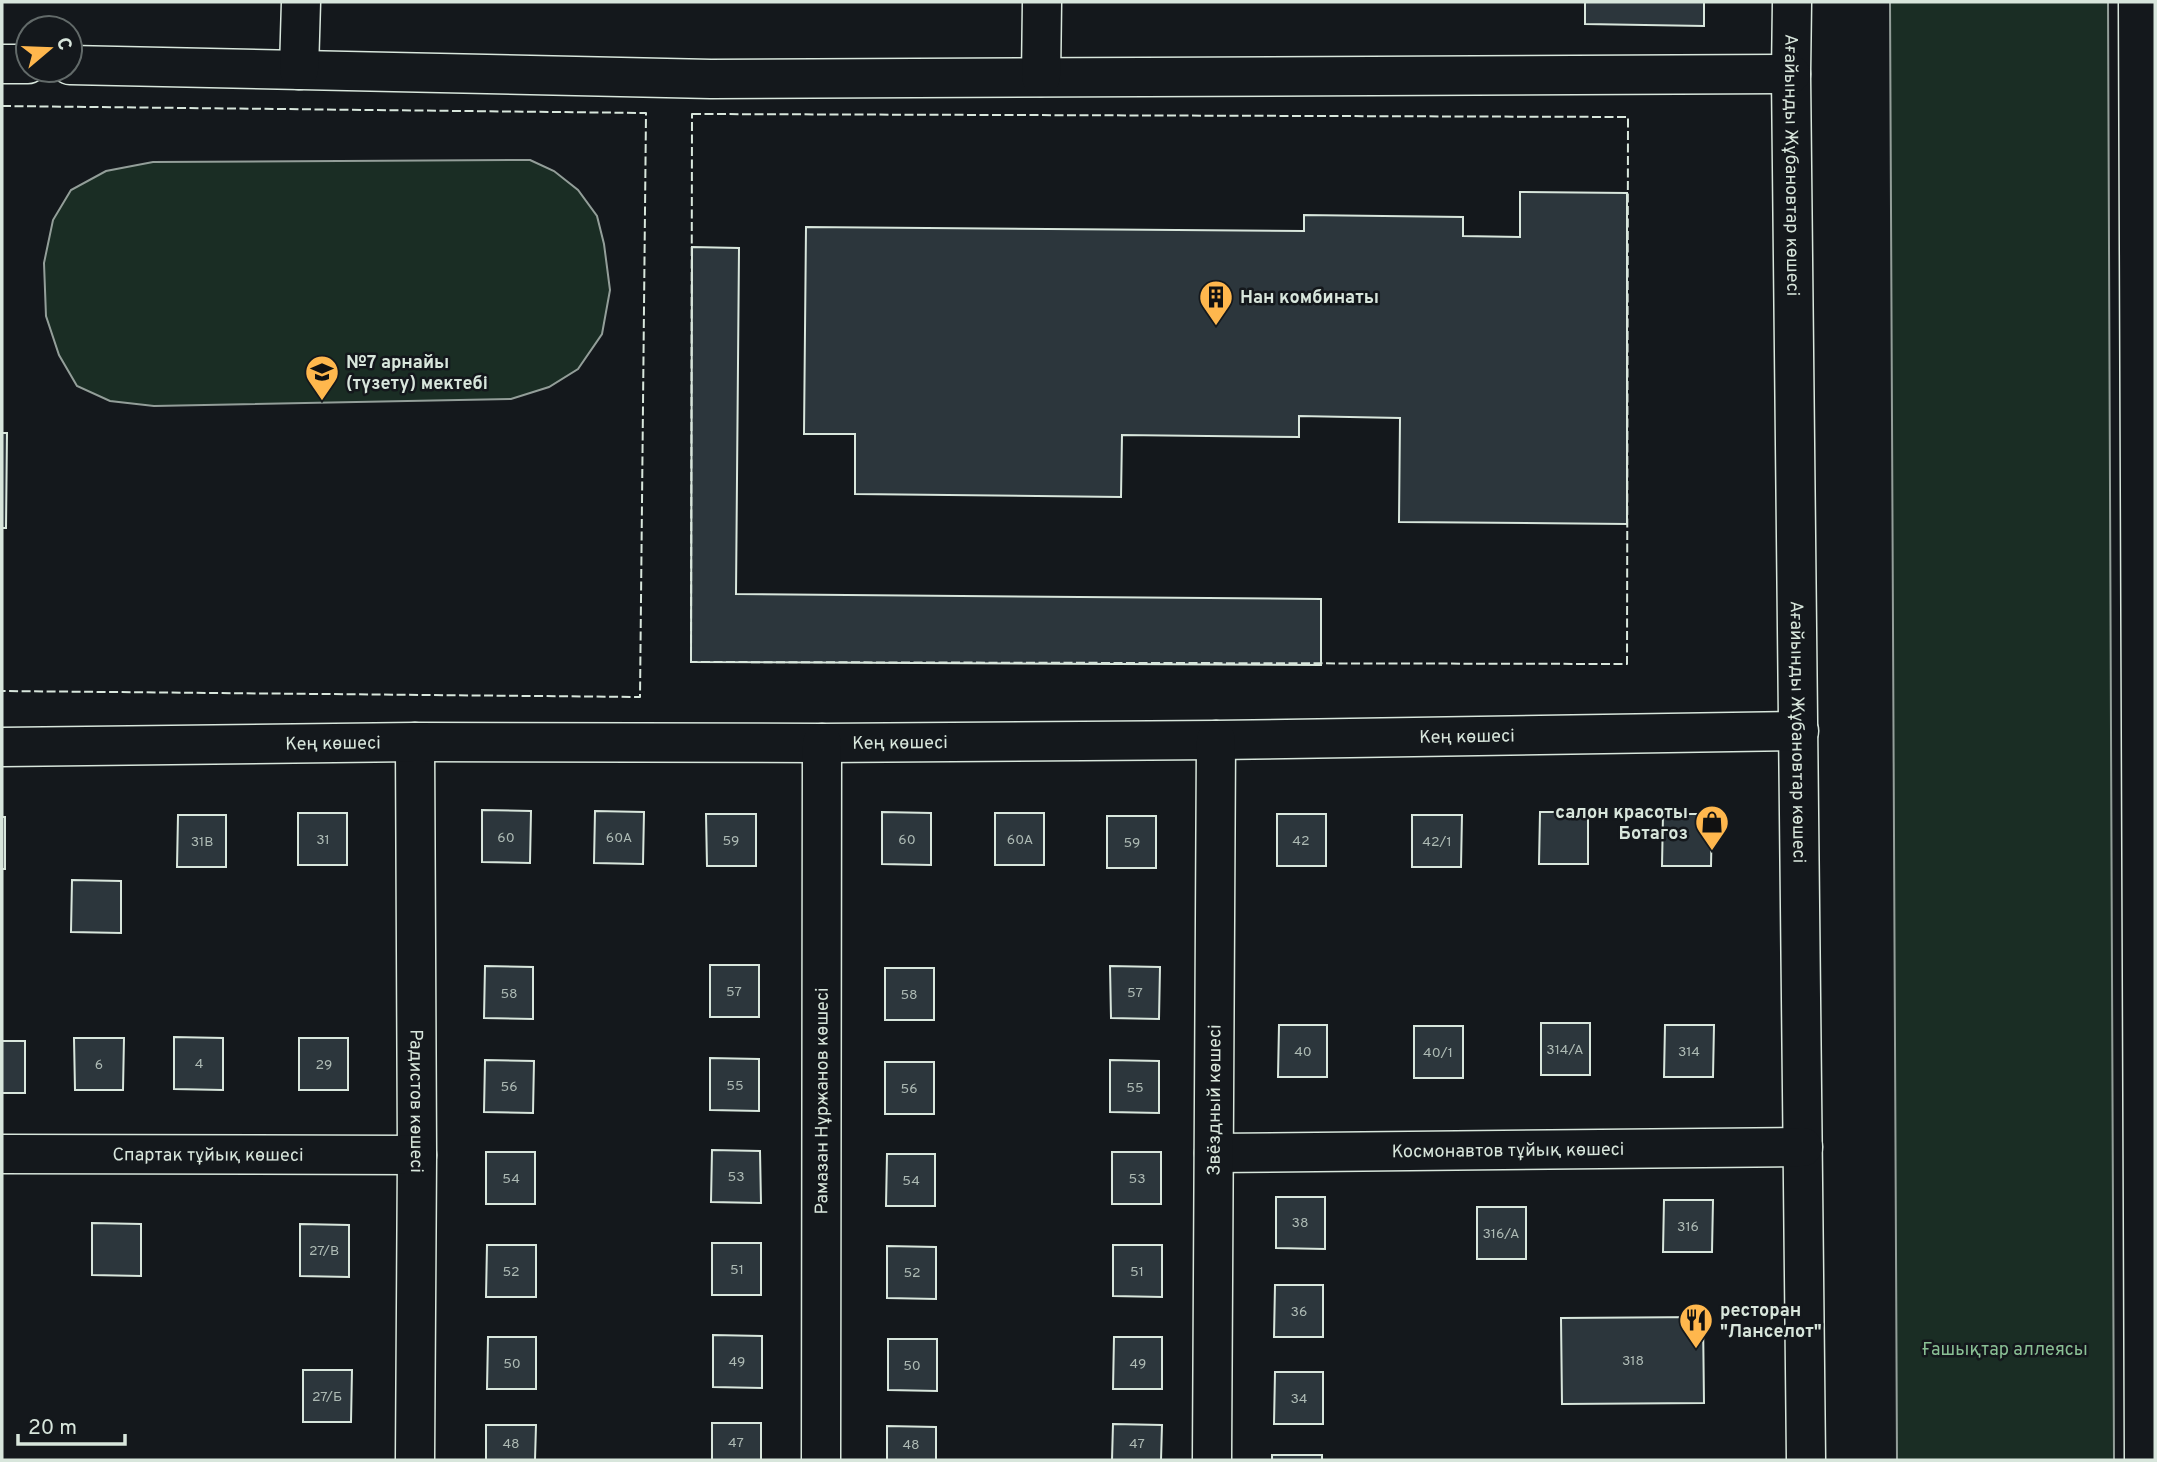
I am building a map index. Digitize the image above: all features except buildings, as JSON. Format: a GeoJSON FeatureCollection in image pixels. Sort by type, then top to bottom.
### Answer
{"type":"FeatureCollection","features":[{"type":"Feature","properties":{"kind":"street"},"geometry":{"type":"LineString","coordinates":[[299,70],[301,2]]}},
{"type":"Feature","properties":{"kind":"street"},"geometry":{"type":"LineString","coordinates":[[1041,77],[1042,2]]}},
{"type":"Feature","properties":{"kind":"street","name":"Ағайынды Жұбановтар көшесі"},"geometry":{"type":"LineString","coordinates":[[1792,2],[1807,1460]]}},
{"type":"Feature","properties":{"kind":"street"},"geometry":{"type":"LineString","coordinates":[[2138,2],[2147,178],[2149,871],[2144,1460]]}},
{"type":"Feature","properties":{"kind":"street"},"geometry":{"type":"LineString","coordinates":[[84,65],[710,79],[1791,74]]}},
{"type":"Feature","properties":{"kind":"street","name":"Кең көшесі"},"geometry":{"type":"LineString","coordinates":[[2,747],[415,742],[1216,740],[1798,730]]}},
{"type":"Feature","properties":{"kind":"street","name":"Звёздный көшесі"},"geometry":{"type":"LineString","coordinates":[[1212,1460],[1216,740]]}},
{"type":"Feature","properties":{"kind":"street","name":"Радистов көшесі"},"geometry":{"type":"LineString","coordinates":[[415,742],[415,1460]]}},
{"type":"Feature","properties":{"kind":"street","name":"Рамазан Нұржанов көшесі"},"geometry":{"type":"LineString","coordinates":[[821,1460],[822,743]]}},
{"type":"Feature","properties":{"kind":"street","name":"Космонавтов тұйық көшесі"},"geometry":{"type":"LineString","coordinates":[[1214,1153],[1803,1147]]}},
{"type":"Feature","properties":{"kind":"street","name":"Спартак тұйық көшесі"},"geometry":{"type":"LineString","coordinates":[[2,1154],[417,1155]]}},
{"type":"Feature","properties":{"kind":"green space","name":"Ғашықтар аллеясы"},"geometry":{"type":"Polygon","coordinates":[[[1890,2],[2108,2],[2114,1460],[1897,1460],[1890,2]]]}},
{"type":"Feature","properties":{"kind":"green space"},"geometry":{"type":"Polygon","coordinates":[[[530,160],[554,171],[578,190],[597,216],[610,290],[602,334],[578,369],[549,387],[511,399],[154,406],[110,401],[77,386],[59,355],[46,316],[44,263],[53,220],[71,190],[106,171],[153,162],[530,160]]]}},
{"type":"Feature","properties":{"kind":"fence"},"geometry":{"type":"LineString","coordinates":[[2,106],[646,113],[640,697],[2,691]]}},
{"type":"Feature","properties":{"kind":"fence"},"geometry":{"type":"LineString","coordinates":[[692,114],[1628,117],[1627,664],[691,662],[692,114]]}},
{"type":"Feature","properties":{"kind":"place","name":"Нан комбинаты"},"geometry":{"type":"Point","coordinates":[1216,327]}},
{"type":"Feature","properties":{"kind":"place","name":"№7 арнайы (түзету) мектебі"},"geometry":{"type":"Point","coordinates":[322,402]}},
{"type":"Feature","properties":{"kind":"place","name":"салон красоты Ботагоз"},"geometry":{"type":"Point","coordinates":[1712,852]}},
{"type":"Feature","properties":{"kind":"place","name":"ресторан \"Ланселот\""},"geometry":{"type":"Point","coordinates":[1696,1350]}}]}
